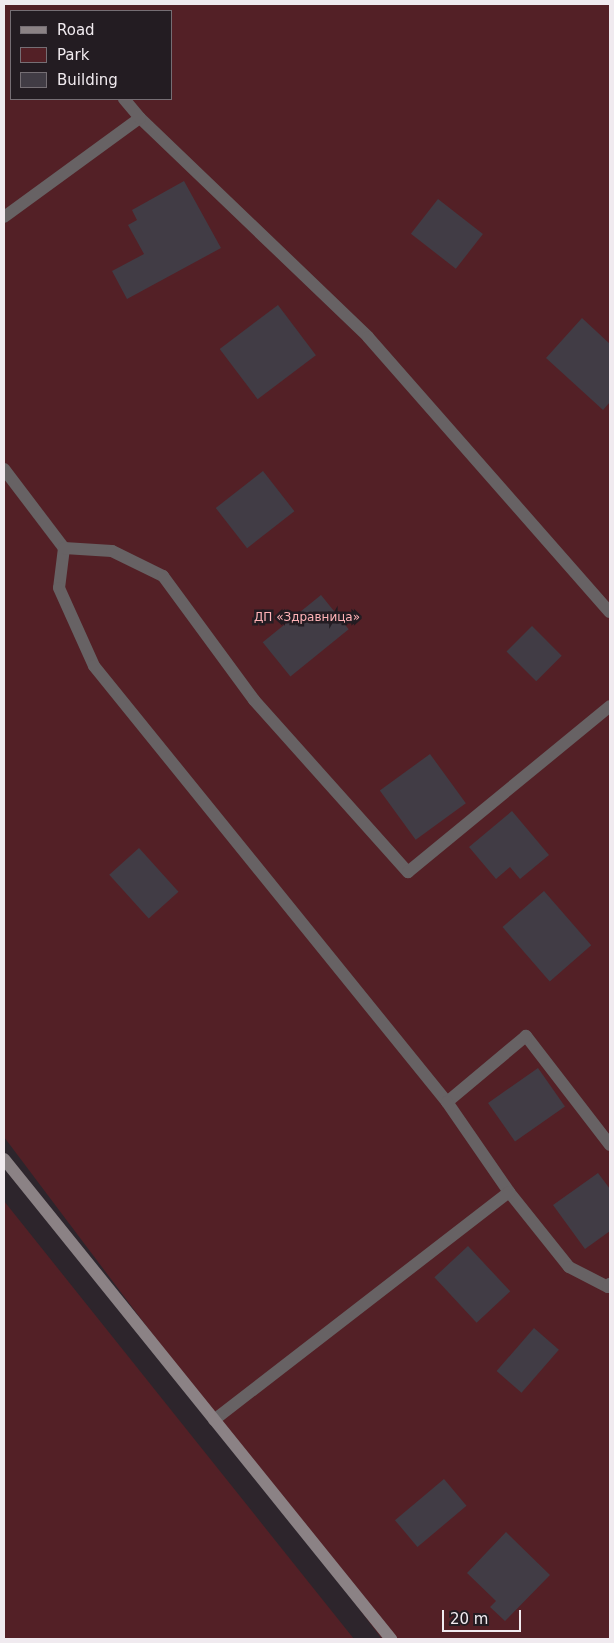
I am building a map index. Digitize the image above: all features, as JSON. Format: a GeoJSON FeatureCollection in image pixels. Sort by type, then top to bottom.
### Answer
{"type":"FeatureCollection","features":[{"type":"Feature","properties":{"kind":"street"},"geometry":{"type":"LineString","coordinates":[[4,1159],[391,1639]]}},
{"type":"Feature","properties":{"kind":"lane"},"geometry":{"type":"LineString","coordinates":[[125,100],[140,118],[368,337],[610,612]]}},
{"type":"Feature","properties":{"kind":"lane"},"geometry":{"type":"LineString","coordinates":[[4,217],[140,118]]}},
{"type":"Feature","properties":{"kind":"lane"},"geometry":{"type":"LineString","coordinates":[[4,469],[64,548],[59,588],[94,666],[446,1102],[509,1192],[569,1267],[608,1287],[610,1284]]}},
{"type":"Feature","properties":{"kind":"lane"},"geometry":{"type":"LineString","coordinates":[[64,548],[112,551],[163,576],[254,700],[408,872],[610,706]]}},
{"type":"Feature","properties":{"kind":"lane"},"geometry":{"type":"LineString","coordinates":[[446,1102],[526,1036],[610,1146]]}},
{"type":"Feature","properties":{"kind":"lane"},"geometry":{"type":"LineString","coordinates":[[214,1420],[509,1192]]}},
{"type":"Feature","properties":{"kind":"green space","name":"ДП «Здравница»"},"geometry":{"type":"Polygon","coordinates":[[[4,4],[610,4],[610,1639],[382,1639],[4,1137],[4,4]]]}},
{"type":"Feature","properties":{"kind":"green space"},"geometry":{"type":"Polygon","coordinates":[[[4,1201],[354,1639],[4,1639],[4,1201]]]}},
{"type":"Feature","properties":{"kind":"building"},"geometry":{"type":"Polygon","coordinates":[[[184,181],[221,248],[127,299],[112,271],[144,254],[128,225],[137,220],[132,210],[184,181]]]}},
{"type":"Feature","properties":{"kind":"building"},"geometry":{"type":"Polygon","coordinates":[[[438,199],[483,234],[456,269],[411,234],[438,199]]]}},
{"type":"Feature","properties":{"kind":"building"},"geometry":{"type":"Polygon","coordinates":[[[278,305],[316,355],[258,399],[220,349],[278,305]]]}},
{"type":"Feature","properties":{"kind":"building"},"geometry":{"type":"Polygon","coordinates":[[[582,318],[610,344],[610,402],[603,410],[546,358],[582,318]]]}},
{"type":"Feature","properties":{"kind":"building"},"geometry":{"type":"Polygon","coordinates":[[[263,471],[294,511],[247,548],[216,508],[263,471]]]}},
{"type":"Feature","properties":{"kind":"building"},"geometry":{"type":"Polygon","coordinates":[[[321,595],[349,629],[290,676],[263,642],[321,595]]]}},
{"type":"Feature","properties":{"kind":"building"},"geometry":{"type":"Polygon","coordinates":[[[532,626],[562,656],[536,681],[507,651],[532,626]]]}},
{"type":"Feature","properties":{"kind":"building"},"geometry":{"type":"Polygon","coordinates":[[[430,754],[466,803],[416,840],[380,790],[430,754]]]}},
{"type":"Feature","properties":{"kind":"building"},"geometry":{"type":"Polygon","coordinates":[[[512,811],[549,855],[520,879],[510,867],[496,879],[469,847],[512,811]]]}},
{"type":"Feature","properties":{"kind":"building"},"geometry":{"type":"Polygon","coordinates":[[[139,848],[178,892],[149,919],[109,875],[139,848]]]}},
{"type":"Feature","properties":{"kind":"building"},"geometry":{"type":"Polygon","coordinates":[[[544,891],[591,945],[550,981],[502,927],[544,891]]]}},
{"type":"Feature","properties":{"kind":"building"},"geometry":{"type":"Polygon","coordinates":[[[538,1068],[565,1107],[515,1141],[488,1103],[538,1068]]]}},
{"type":"Feature","properties":{"kind":"building"},"geometry":{"type":"Polygon","coordinates":[[[598,1173],[610,1189],[610,1231],[585,1249],[553,1205],[598,1173]]]}},
{"type":"Feature","properties":{"kind":"building"},"geometry":{"type":"Polygon","coordinates":[[[468,1246],[510,1291],[477,1323],[434,1277],[468,1246]]]}},
{"type":"Feature","properties":{"kind":"building"},"geometry":{"type":"Polygon","coordinates":[[[534,1328],[559,1350],[522,1393],[497,1371],[534,1328]]]}},
{"type":"Feature","properties":{"kind":"building"},"geometry":{"type":"Polygon","coordinates":[[[444,1479],[466,1506],[417,1547],[395,1520],[444,1479]]]}},
{"type":"Feature","properties":{"kind":"building"},"geometry":{"type":"Polygon","coordinates":[[[506,1532],[550,1575],[505,1621],[490,1607],[496,1601],[467,1573],[506,1532]]]}}]}
